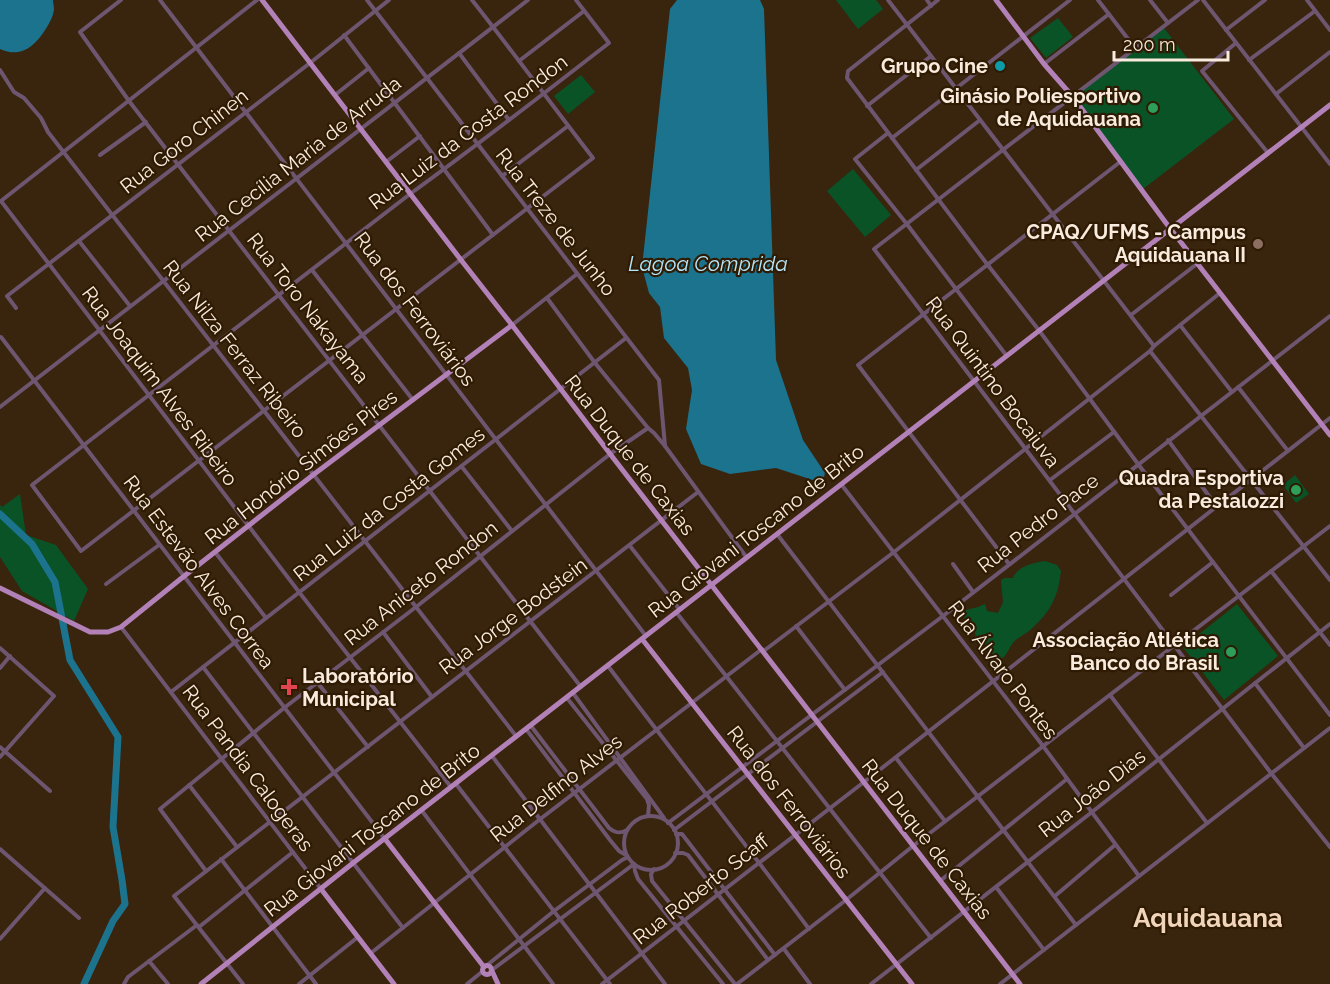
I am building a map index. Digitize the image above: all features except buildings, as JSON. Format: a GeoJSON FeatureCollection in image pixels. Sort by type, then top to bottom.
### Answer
{"type":"FeatureCollection","features":[{"type":"Feature","properties":{"kind":"main road","name":"Rua Duque de Caxias"},"geometry":{"type":"LineString","coordinates":[[262,0],[1020,984]]}},
{"type":"Feature","properties":{"kind":"main road"},"geometry":{"type":"LineString","coordinates":[[998,1],[1330,435]]}},
{"type":"Feature","properties":{"kind":"main road","name":"Rua Giovani Toscano de Brito"},"geometry":{"type":"LineString","coordinates":[[201,984],[353,863],[1330,105]]}},
{"type":"Feature","properties":{"kind":"main road","name":"Rua Honório Simões Pires"},"geometry":{"type":"LineString","coordinates":[[0,588],[90,632],[108,632],[121,627],[313,475],[512,325]]}},
{"type":"Feature","properties":{"kind":"main road","name":"Rua dos Ferroviários"},"geometry":{"type":"LineString","coordinates":[[644,638],[691,703],[912,984]]}},
{"type":"Feature","properties":{"kind":"main road","name":"Rua Estevão Alves Correa"},"geometry":{"type":"LineString","coordinates":[[385,839],[497,984]]}},
{"type":"Feature","properties":{"kind":"main road","name":"Rua Pandia Calogeras"},"geometry":{"type":"LineString","coordinates":[[321,889],[394,984]]}},
{"type":"Feature","properties":{"kind":"street","name":"Rua Toro Nakayama"},"geometry":{"type":"LineString","coordinates":[[121,0],[80,32],[129,100],[581,687]]}},
{"type":"Feature","properties":{"kind":"street","name":"Rua dos Ferroviários"},"geometry":{"type":"LineString","coordinates":[[160,0],[596,571],[644,638]]}},
{"type":"Feature","properties":{"kind":"street"},"geometry":{"type":"LineString","coordinates":[[1,201],[257,0]]}},
{"type":"Feature","properties":{"kind":"street","name":"Rua Treze de Junho"},"geometry":{"type":"LineString","coordinates":[[367,0],[659,380],[665,447]]}},
{"type":"Feature","properties":{"kind":"street","name":"Rua Goro Chinen"},"geometry":{"type":"LineString","coordinates":[[16,308],[7,296],[389,0]]}},
{"type":"Feature","properties":{"kind":"street"},"geometry":{"type":"LineString","coordinates":[[133,511],[593,158],[472,0]]}},
{"type":"Feature","properties":{"kind":"street","name":"Rua Cecília Maria de Arruda"},"geometry":{"type":"LineString","coordinates":[[0,407],[528,0]]}},
{"type":"Feature","properties":{"kind":"street"},"geometry":{"type":"LineString","coordinates":[[519,61],[585,11],[576,0]]}},
{"type":"Feature","properties":{"kind":"street"},"geometry":{"type":"LineString","coordinates":[[888,0],[1155,345]]}},
{"type":"Feature","properties":{"kind":"street"},"geometry":{"type":"LineString","coordinates":[[927,0],[931,6]]}},
{"type":"Feature","properties":{"kind":"street"},"geometry":{"type":"LineString","coordinates":[[938,0],[846,73],[847,78],[1330,715]]}},
{"type":"Feature","properties":{"kind":"street"},"geometry":{"type":"LineString","coordinates":[[892,138],[1070,0]]}},
{"type":"Feature","properties":{"kind":"street"},"geometry":{"type":"LineString","coordinates":[[1098,0],[1135,48]]}},
{"type":"Feature","properties":{"kind":"street"},"geometry":{"type":"LineString","coordinates":[[1149,0],[1168,23]]}},
{"type":"Feature","properties":{"kind":"street"},"geometry":{"type":"LineString","coordinates":[[906,223],[1198,0]]}},
{"type":"Feature","properties":{"kind":"street"},"geometry":{"type":"LineString","coordinates":[[1203,0],[1330,164]]}},
{"type":"Feature","properties":{"kind":"street"},"geometry":{"type":"LineString","coordinates":[[1226,30],[1265,0]]}},
{"type":"Feature","properties":{"kind":"street"},"geometry":{"type":"LineString","coordinates":[[1307,0],[1330,30]]}},
{"type":"Feature","properties":{"kind":"street","name":"Rua Luiz da Costa Rondon"},"geometry":{"type":"LineString","coordinates":[[133,511],[81,551],[32,485],[609,43],[585,11]]}},
{"type":"Feature","properties":{"kind":"street"},"geometry":{"type":"LineString","coordinates":[[1250,60],[1315,11]]}},
{"type":"Feature","properties":{"kind":"street"},"geometry":{"type":"LineString","coordinates":[[1044,64],[1109,14]]}},
{"type":"Feature","properties":{"kind":"street"},"geometry":{"type":"LineString","coordinates":[[344,35],[494,235]]}},
{"type":"Feature","properties":{"kind":"street"},"geometry":{"type":"LineString","coordinates":[[1236,43],[1202,71],[1268,153]]}},
{"type":"Feature","properties":{"kind":"street"},"geometry":{"type":"LineString","coordinates":[[1276,94],[1330,52]]}},
{"type":"Feature","properties":{"kind":"street"},"geometry":{"type":"LineString","coordinates":[[459,53],[509,120]]}},
{"type":"Feature","properties":{"kind":"street"},"geometry":{"type":"LineString","coordinates":[[867,106],[931,56]]}},
{"type":"Feature","properties":{"kind":"street"},"geometry":{"type":"LineString","coordinates":[[335,95],[369,68]]}},
{"type":"Feature","properties":{"kind":"street","name":"Rua Nilza Ferraz Ribeiro"},"geometry":{"type":"LineString","coordinates":[[0,70],[14,92],[24,98],[41,118],[48,132],[516,737]]}},
{"type":"Feature","properties":{"kind":"street"},"geometry":{"type":"LineString","coordinates":[[916,170],[980,120]]}},
{"type":"Feature","properties":{"kind":"street"},"geometry":{"type":"LineString","coordinates":[[100,155],[146,122]]}},
{"type":"Feature","properties":{"kind":"street"},"geometry":{"type":"LineString","coordinates":[[502,176],[568,126]]}},
{"type":"Feature","properties":{"kind":"street"},"geometry":{"type":"LineString","coordinates":[[888,133],[855,159],[1006,356]]}},
{"type":"Feature","properties":{"kind":"street"},"geometry":{"type":"LineString","coordinates":[[386,162],[420,136]]}},
{"type":"Feature","properties":{"kind":"street"},"geometry":{"type":"LineString","coordinates":[[1009,564],[858,365],[1120,162]]}},
{"type":"Feature","properties":{"kind":"street","name":"Rua Joaquim Alves Ribeiro"},"geometry":{"type":"LineString","coordinates":[[1,201],[400,722],[505,847],[609,982]]}},
{"type":"Feature","properties":{"kind":"street","name":"Rua Quintino Bocaiuva"},"geometry":{"type":"LineString","coordinates":[[906,223],[874,249],[1222,709],[1330,847]]}},
{"type":"Feature","properties":{"kind":"street"},"geometry":{"type":"LineString","coordinates":[[80,241],[131,307]]}},
{"type":"Feature","properties":{"kind":"street"},"geometry":{"type":"LineString","coordinates":[[1131,315],[1198,263]]}},
{"type":"Feature","properties":{"kind":"street"},"geometry":{"type":"LineString","coordinates":[[312,270],[413,400]]}},
{"type":"Feature","properties":{"kind":"street","name":"Rua Honório Simões Pires"},"geometry":{"type":"LineString","coordinates":[[512,325],[577,274]]}},
{"type":"Feature","properties":{"kind":"street","name":"Rua Delfino Alves"},"geometry":{"type":"LineString","coordinates":[[371,953],[576,791],[726,676],[894,552],[1221,293]]}},
{"type":"Feature","properties":{"kind":"street"},"geometry":{"type":"LineString","coordinates":[[547,298],[595,363],[665,447],[747,558]]}},
{"type":"Feature","properties":{"kind":"street","name":"Rua Pedro Pace"},"geometry":{"type":"LineString","coordinates":[[667,822],[943,616],[1330,316]]}},
{"type":"Feature","properties":{"kind":"street"},"geometry":{"type":"LineString","coordinates":[[1180,326],[1232,392]]}},
{"type":"Feature","properties":{"kind":"street","name":"Rua Estevão Alves Correa"},"geometry":{"type":"LineString","coordinates":[[1,337],[385,839]]}},
{"type":"Feature","properties":{"kind":"street","name":"Rua Luiz da Costa Gomes"},"geometry":{"type":"LineString","coordinates":[[171,692],[626,338]]}},
{"type":"Feature","properties":{"kind":"street"},"geometry":{"type":"LineString","coordinates":[[1150,351],[1330,580]]}},
{"type":"Feature","properties":{"kind":"street"},"geometry":{"type":"LineString","coordinates":[[1238,387],[1288,451]]}},
{"type":"Feature","properties":{"kind":"street","name":"Rua Roberto Scaff"},"geometry":{"type":"LineString","coordinates":[[602,984],[609,982],[642,953],[864,783],[1330,418]]}},
{"type":"Feature","properties":{"kind":"street","name":"Rua Aniceto Rondon"},"geometry":{"type":"LineString","coordinates":[[206,871],[160,809],[317,682],[610,454],[648,428]]}},
{"type":"Feature","properties":{"kind":"street"},"geometry":{"type":"LineString","coordinates":[[1050,480],[1114,432]]}},
{"type":"Feature","properties":{"kind":"street"},"geometry":{"type":"LineString","coordinates":[[1168,440],[1217,507]]}},
{"type":"Feature","properties":{"kind":"street"},"geometry":{"type":"LineString","coordinates":[[462,467],[512,531]]}},
{"type":"Feature","properties":{"kind":"street","name":"Rua Álvaro Pontes"},"geometry":{"type":"LineString","coordinates":[[841,484],[1043,746],[1139,876]]}},
{"type":"Feature","properties":{"kind":"street","name":"Rua Jorge Bodstein"},"geometry":{"type":"LineString","coordinates":[[198,926],[174,896],[698,492]]}},
{"type":"Feature","properties":{"kind":"street"},"geometry":{"type":"LineString","coordinates":[[654,869],[651,874],[652,881],[736,984],[1330,526]]}},
{"type":"Feature","properties":{"kind":"street"},"geometry":{"type":"LineString","coordinates":[[777,534],[1076,925]]}},
{"type":"Feature","properties":{"kind":"street"},"geometry":{"type":"LineString","coordinates":[[106,584],[159,545]]}},
{"type":"Feature","properties":{"kind":"street"},"geometry":{"type":"LineString","coordinates":[[630,546],[726,676],[931,938]]}},
{"type":"Feature","properties":{"kind":"street"},"geometry":{"type":"LineString","coordinates":[[215,552],[266,618]]}},
{"type":"Feature","properties":{"kind":"street"},"geometry":{"type":"LineString","coordinates":[[1171,595],[1213,562]]}},
{"type":"Feature","properties":{"kind":"street"},"geometry":{"type":"LineString","coordinates":[[953,564],[973,592]]}},
{"type":"Feature","properties":{"kind":"street"},"geometry":{"type":"LineString","coordinates":[[1271,571],[1330,645]]}},
{"type":"Feature","properties":{"kind":"street","name":"Rua João Dias"},"geometry":{"type":"LineString","coordinates":[[871,984],[1330,624]]}},
{"type":"Feature","properties":{"kind":"street"},"geometry":{"type":"LineString","coordinates":[[796,626],[845,690]]}},
{"type":"Feature","properties":{"kind":"street","name":"Rua Pandia Calogeras"},"geometry":{"type":"LineString","coordinates":[[121,627],[321,889]]}},
{"type":"Feature","properties":{"kind":"street"},"geometry":{"type":"LineString","coordinates":[[383,632],[432,697]]}},
{"type":"Feature","properties":{"kind":"street"},"geometry":{"type":"LineString","coordinates":[[0,648],[54,696],[0,757]]}},
{"type":"Feature","properties":{"kind":"street"},"geometry":{"type":"LineString","coordinates":[[0,668],[10,657]]}},
{"type":"Feature","properties":{"kind":"street"},"geometry":{"type":"LineString","coordinates":[[608,666],[809,929]]}},
{"type":"Feature","properties":{"kind":"street"},"geometry":{"type":"LineString","coordinates":[[203,667],[403,927]]}},
{"type":"Feature","properties":{"kind":"street"},"geometry":{"type":"LineString","coordinates":[[675,832],[747,774],[883,672]]}},
{"type":"Feature","properties":{"kind":"street"},"geometry":{"type":"LineString","coordinates":[[317,682],[368,747]]}},
{"type":"Feature","properties":{"kind":"street"},"geometry":{"type":"LineString","coordinates":[[1255,683],[1304,748]]}},
{"type":"Feature","properties":{"kind":"street"},"geometry":{"type":"LineString","coordinates":[[573,693],[647,799],[648,816]]}},
{"type":"Feature","properties":{"kind":"street"},"geometry":{"type":"LineString","coordinates":[[1110,695],[1207,823]]}},
{"type":"Feature","properties":{"kind":"street"},"geometry":{"type":"LineString","coordinates":[[567,698],[619,759],[675,832],[677,840],[675,852],[667,864],[654,869],[634,864],[624,847],[624,838],[632,823],[648,816],[659,817],[667,822]]}},
{"type":"Feature","properties":{"kind":"street"},"geometry":{"type":"LineString","coordinates":[[528,728],[610,840],[628,856]]}},
{"type":"Feature","properties":{"kind":"street"},"geometry":{"type":"LineString","coordinates":[[1000,984],[1330,728]]}},
{"type":"Feature","properties":{"kind":"street"},"geometry":{"type":"LineString","coordinates":[[0,747],[50,791]]}},
{"type":"Feature","properties":{"kind":"street"},"geometry":{"type":"LineString","coordinates":[[492,756],[665,984]]}},
{"type":"Feature","properties":{"kind":"street"},"geometry":{"type":"LineString","coordinates":[[896,758],[945,821]]}},
{"type":"Feature","properties":{"kind":"street"},"geometry":{"type":"LineString","coordinates":[[940,881],[1067,779]]}},
{"type":"Feature","properties":{"kind":"street"},"geometry":{"type":"LineString","coordinates":[[189,785],[237,847]]}},
{"type":"Feature","properties":{"kind":"street"},"geometry":{"type":"LineString","coordinates":[[576,791],[613,832],[622,833],[627,830]]}},
{"type":"Feature","properties":{"kind":"street"},"geometry":{"type":"LineString","coordinates":[[422,811],[553,984]]}},
{"type":"Feature","properties":{"kind":"street"},"geometry":{"type":"LineString","coordinates":[[675,832],[682,834],[775,955]]}},
{"type":"Feature","properties":{"kind":"street"},"geometry":{"type":"LineString","coordinates":[[1326,841],[1330,838]]}},
{"type":"Feature","properties":{"kind":"street"},"geometry":{"type":"LineString","coordinates":[[1054,896],[1115,845]]}},
{"type":"Feature","properties":{"kind":"street"},"geometry":{"type":"LineString","coordinates":[[0,849],[79,918]]}},
{"type":"Feature","properties":{"kind":"street"},"geometry":{"type":"LineString","coordinates":[[124,984],[128,976],[245,891],[293,852]]}},
{"type":"Feature","properties":{"kind":"street"},"geometry":{"type":"LineString","coordinates":[[675,852],[688,855],[768,960]]}},
{"type":"Feature","properties":{"kind":"street"},"geometry":{"type":"LineString","coordinates":[[488,970],[554,911],[628,856]]}},
{"type":"Feature","properties":{"kind":"street"},"geometry":{"type":"LineString","coordinates":[[221,859],[316,984]]}},
{"type":"Feature","properties":{"kind":"street"},"geometry":{"type":"LineString","coordinates":[[467,984],[525,946],[634,864]]}},
{"type":"Feature","properties":{"kind":"street"},"geometry":{"type":"LineString","coordinates":[[634,864],[639,879],[723,984]]}},
{"type":"Feature","properties":{"kind":"street"},"geometry":{"type":"LineString","coordinates":[[996,887],[1044,950]]}},
{"type":"Feature","properties":{"kind":"street"},"geometry":{"type":"LineString","coordinates":[[0,939],[45,888]]}},
{"type":"Feature","properties":{"kind":"street"},"geometry":{"type":"LineString","coordinates":[[198,926],[243,984]]}},
{"type":"Feature","properties":{"kind":"street"},"geometry":{"type":"LineString","coordinates":[[298,984],[358,937]]}},
{"type":"Feature","properties":{"kind":"street"},"geometry":{"type":"LineString","coordinates":[[783,948],[810,984]]}},
{"type":"Feature","properties":{"kind":"street"},"geometry":{"type":"LineString","coordinates":[[149,961],[168,984]]}},
{"type":"Feature","properties":{"kind":"green space"},"geometry":{"type":"Polygon","coordinates":[[[836,0],[876,0],[883,9],[858,29],[836,0]]]}},
{"type":"Feature","properties":{"kind":"green space"},"geometry":{"type":"Polygon","coordinates":[[[1058,18],[1073,37],[1046,58],[1030,38],[1058,18]]]}},
{"type":"Feature","properties":{"kind":"green space","name":"Ginásio Poliesportivo de Aquidauana"},"geometry":{"type":"Polygon","coordinates":[[[1164,28],[1234,119],[1143,189],[1073,97],[1164,28]]]}},
{"type":"Feature","properties":{"kind":"green space"},"geometry":{"type":"Polygon","coordinates":[[[581,75],[595,92],[568,114],[554,96],[581,75]]]}},
{"type":"Feature","properties":{"kind":"green space"},"geometry":{"type":"Polygon","coordinates":[[[853,169],[891,215],[865,237],[827,191],[853,169]]]}},
{"type":"Feature","properties":{"kind":"green space","name":"Quadra Esportiva da Pestalozzi"},"geometry":{"type":"Polygon","coordinates":[[[1295,475],[1309,494],[1296,503],[1283,485],[1295,475]]]}},
{"type":"Feature","properties":{"kind":"green space"},"geometry":{"type":"Polygon","coordinates":[[[20,494],[26,535],[56,545],[88,589],[74,621],[22,591],[0,557],[0,505],[2,507],[20,494]]]}},
{"type":"Feature","properties":{"kind":"green space"},"geometry":{"type":"Polygon","coordinates":[[[1045,561],[1057,565],[1061,571],[1058,589],[1048,611],[1029,631],[1015,641],[1003,658],[989,656],[984,652],[983,645],[979,642],[972,643],[976,635],[964,618],[966,610],[985,604],[987,611],[998,613],[1003,602],[1001,580],[1013,578],[1026,566],[1045,561]]]}},
{"type":"Feature","properties":{"kind":"green space","name":"Associação Atlética Banco do Brasil"},"geometry":{"type":"Polygon","coordinates":[[[1237,604],[1278,656],[1224,700],[1183,647],[1237,604]]]}},
{"type":"Feature","properties":{"kind":"water"},"geometry":{"type":"Polygon","coordinates":[[[0,0],[53,0],[52,17],[43,34],[33,45],[15,52],[0,49],[0,0]]]}},
{"type":"Feature","properties":{"kind":"water","name":"Lagoa Comprida"},"geometry":{"type":"Polygon","coordinates":[[[677,0],[760,0],[764,9],[776,360],[803,440],[825,473],[822,483],[776,468],[730,474],[701,464],[686,429],[692,390],[688,368],[664,338],[660,307],[649,293],[642,267],[670,9],[677,0]]]}},
{"type":"Feature","properties":{"kind":"waterway"},"geometry":{"type":"LineString","coordinates":[[0,514],[32,544],[55,582],[70,660],[118,737],[113,827],[125,904],[113,921],[84,984]]}},
{"type":"Feature","properties":{"kind":"place","name":"Grupo Cine"},"geometry":{"type":"Point","coordinates":[1000,66]}},
{"type":"Feature","properties":{"kind":"place","name":"Ginásio Poliesportivo de Aquidauana"},"geometry":{"type":"Point","coordinates":[1153,108]}},
{"type":"Feature","properties":{"kind":"place","name":"CPAQ/UFMS - Campus Aquidauana II"},"geometry":{"type":"Point","coordinates":[1258,244]}},
{"type":"Feature","properties":{"kind":"place","name":"Quadra Esportiva da Pestalozzi"},"geometry":{"type":"Point","coordinates":[1296,490]}},
{"type":"Feature","properties":{"kind":"place","name":"Associação Atlética Banco do Brasil"},"geometry":{"type":"Point","coordinates":[1231,652]}},
{"type":"Feature","properties":{"kind":"place","name":"Laboratório Municipal"},"geometry":{"type":"Point","coordinates":[289,687]}},
{"type":"Feature","properties":{"kind":"district","name":"Aquidauana"},"geometry":{"type":"Point","coordinates":[1208,918]}}]}
